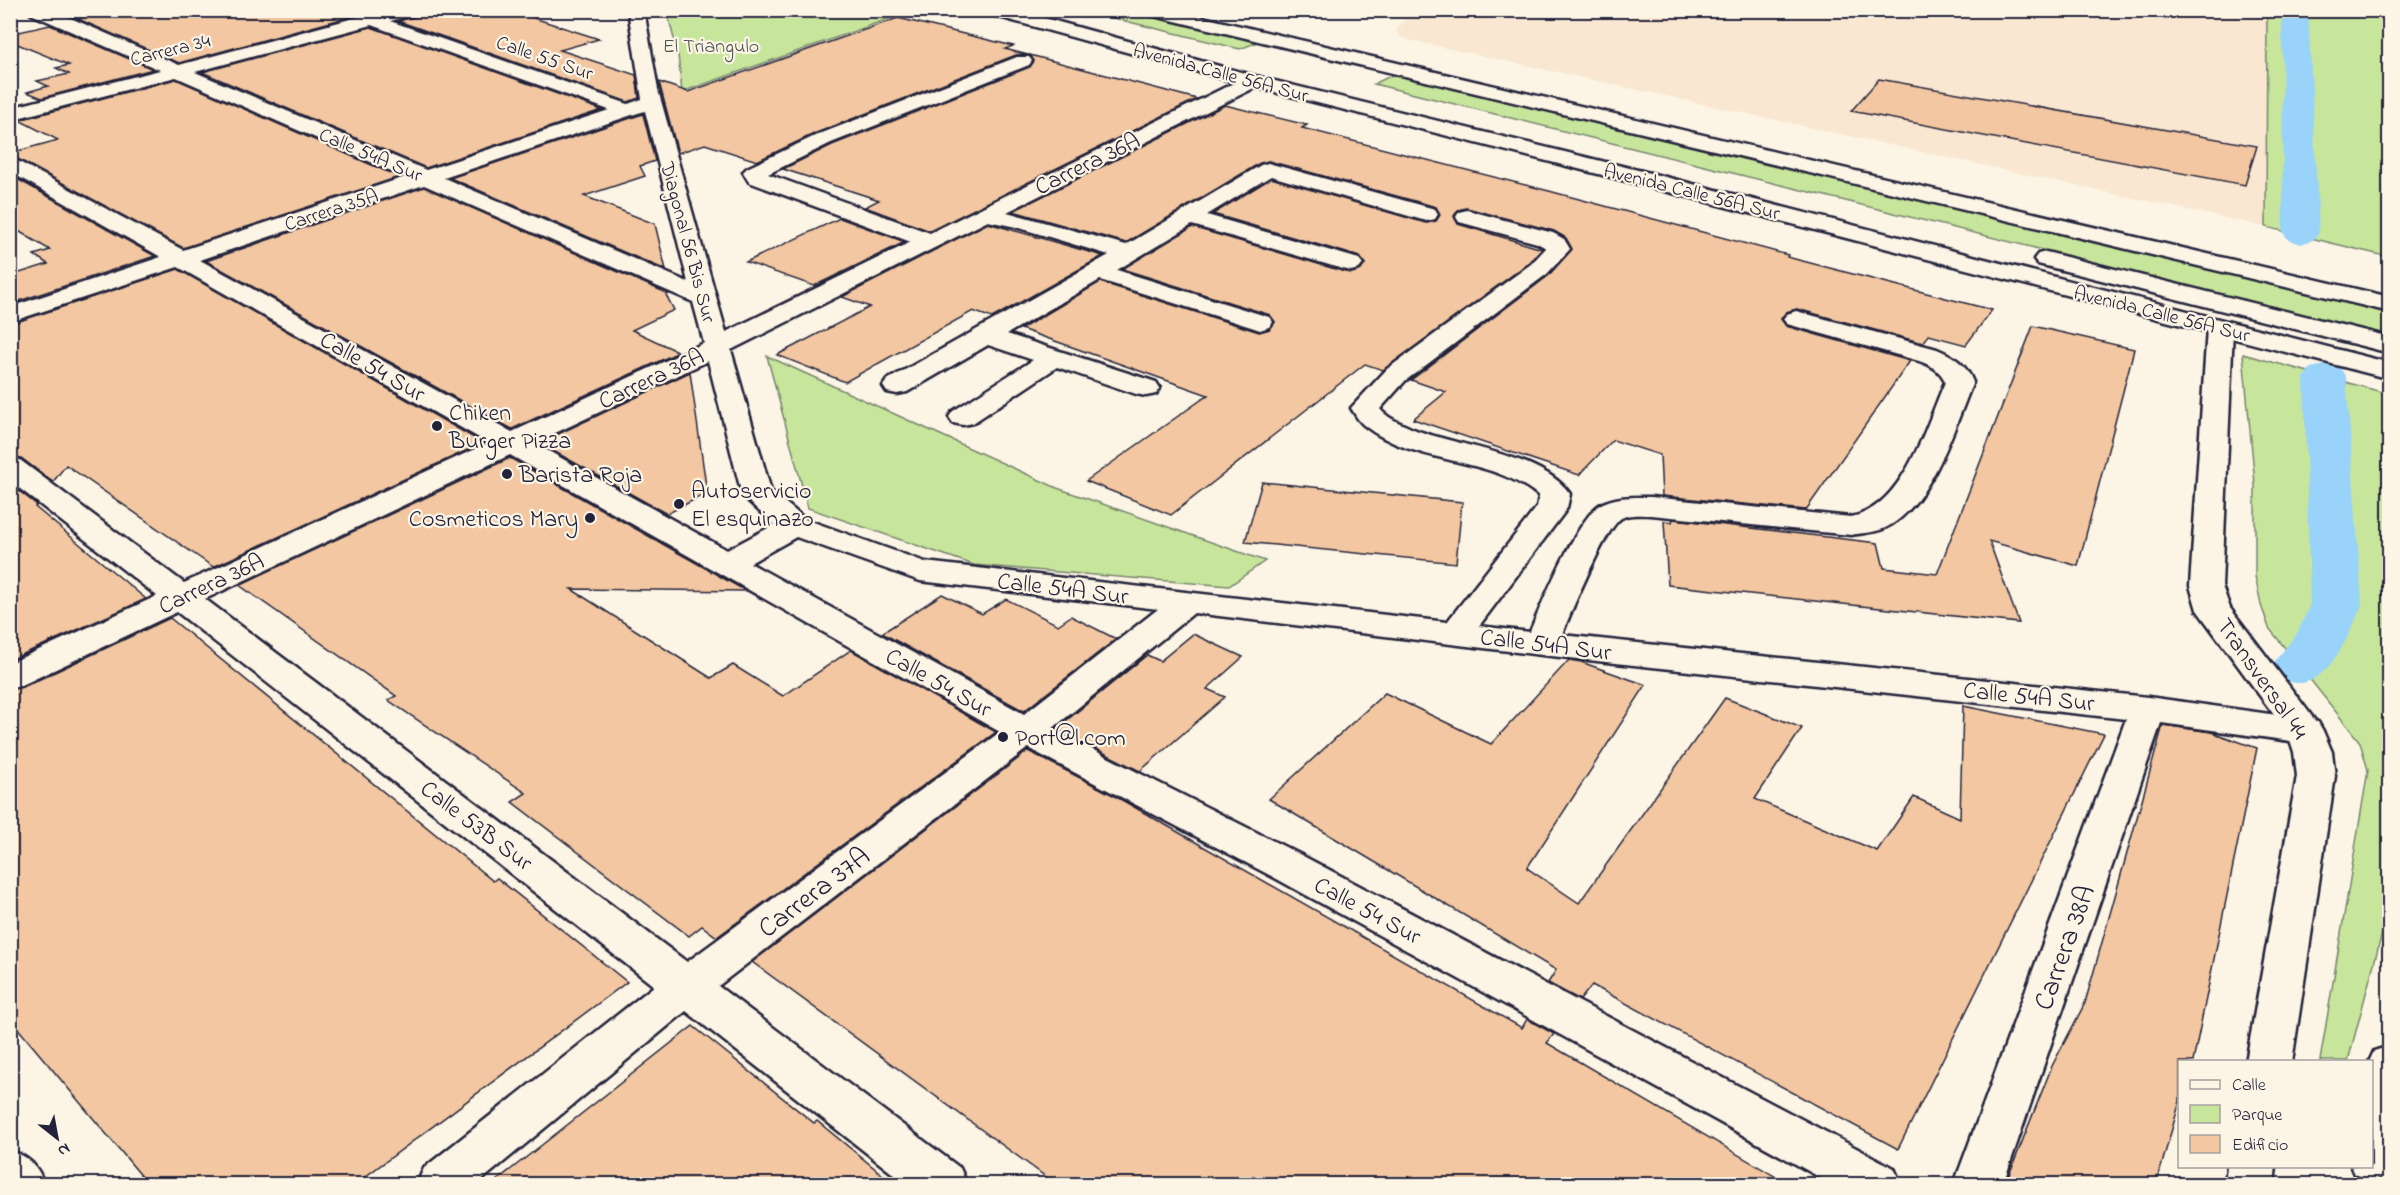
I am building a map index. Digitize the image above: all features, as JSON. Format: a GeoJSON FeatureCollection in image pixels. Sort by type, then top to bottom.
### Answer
{"type":"FeatureCollection","features":[{"type":"Feature","properties":{"kind":"main road","name":"Calle 54A Sur"},"geometry":{"type":"LineString","coordinates":[[37,10],[704,298]]}},
{"type":"Feature","properties":{"kind":"main road","name":"Calle 55 Sur"},"geometry":{"type":"LineString","coordinates":[[345,10],[627,110]]}},
{"type":"Feature","properties":{"kind":"main road","name":"Carrera 34"},"geometry":{"type":"LineString","coordinates":[[10,114],[411,10]]}},
{"type":"Feature","properties":{"kind":"main road","name":"Diagonal 56 Bis Sur"},"geometry":{"type":"LineString","coordinates":[[636,10],[652,102],[757,495],[794,526]]}},
{"type":"Feature","properties":{"kind":"main road","name":"Avenida Calle 56A Sur"},"geometry":{"type":"LineString","coordinates":[[994,10],[1253,81],[1638,177],[2390,371]]}},
{"type":"Feature","properties":{"kind":"main road","name":"Avenida Calle 56A Sur"},"geometry":{"type":"LineString","coordinates":[[1055,10],[1859,213]]}},
{"type":"Feature","properties":{"kind":"main road","name":"Avenida Calle 56A Sur"},"geometry":{"type":"LineString","coordinates":[[1150,10],[2390,305]]}},
{"type":"Feature","properties":{"kind":"main road"},"geometry":{"type":"LineString","coordinates":[[1216,10],[1952,180]]}},
{"type":"Feature","properties":{"kind":"main road"},"geometry":{"type":"LineString","coordinates":[[931,241],[765,180],[754,172],[814,142],[1023,61]]}},
{"type":"Feature","properties":{"kind":"main road","name":"Carrera 36A"},"geometry":{"type":"LineString","coordinates":[[10,677],[717,347],[1253,81]]}},
{"type":"Feature","properties":{"kind":"main road","name":"Carrera 35A"},"geometry":{"type":"LineString","coordinates":[[10,315],[652,102]]}},
{"type":"Feature","properties":{"kind":"main road"},"geometry":{"type":"LineString","coordinates":[[1629,106],[1768,158]]}},
{"type":"Feature","properties":{"kind":"main road","name":"Calle 54 Sur"},"geometry":{"type":"LineString","coordinates":[[10,163],[1026,731],[1289,867],[1877,1185]]}},
{"type":"Feature","properties":{"kind":"main road"},"geometry":{"type":"LineString","coordinates":[[897,386],[1097,272],[1268,169],[1426,214]]}},
{"type":"Feature","properties":{"kind":"main road"},"geometry":{"type":"LineString","coordinates":[[1638,177],[1790,196]]}},
{"type":"Feature","properties":{"kind":"main road"},"geometry":{"type":"LineString","coordinates":[[984,214],[1020,221],[1129,253]]}},
{"type":"Feature","properties":{"kind":"main road"},"geometry":{"type":"LineString","coordinates":[[1190,217],[1352,264]]}},
{"type":"Feature","properties":{"kind":"main road"},"geometry":{"type":"LineString","coordinates":[[1456,633],[1552,507],[1555,494],[1525,472],[1423,443],[1388,428],[1366,414],[1365,408],[1396,375],[1539,269],[1558,249],[1556,244],[1545,238],[1467,218]]}},
{"type":"Feature","properties":{"kind":"main road","name":"Avenida Calle 56A Sur"},"geometry":{"type":"LineString","coordinates":[[2021,253],[2390,345]]}},
{"type":"Feature","properties":{"kind":"main road"},"geometry":{"type":"LineString","coordinates":[[1097,272],[1260,322]]}},
{"type":"Feature","properties":{"kind":"main road"},"geometry":{"type":"LineString","coordinates":[[1542,644],[1562,592],[1591,538],[1606,515],[1618,509],[1628,506],[1651,506],[1851,526],[1872,522],[1890,510],[1906,493],[1921,471],[1959,382],[1957,372],[1945,362],[1928,355],[1796,319]]}},
{"type":"Feature","properties":{"kind":"main road","name":"Transversal 44"},"geometry":{"type":"LineString","coordinates":[[2220,328],[2206,586],[2214,610],[2305,730],[2313,752],[2316,776],[2269,1060]]}},
{"type":"Feature","properties":{"kind":"main road"},"geometry":{"type":"LineString","coordinates":[[984,335],[1146,388]]}},
{"type":"Feature","properties":{"kind":"main road"},"geometry":{"type":"LineString","coordinates":[[963,417],[1053,358]]}},
{"type":"Feature","properties":{"kind":"main road","name":"Calle 53B Sur"},"geometry":{"type":"LineString","coordinates":[[10,466],[944,1185]]}},
{"type":"Feature","properties":{"kind":"main road","name":"Calle 54A Sur"},"geometry":{"type":"LineString","coordinates":[[794,526],[920,571],[1542,644],[2148,709],[2305,730]]}},
{"type":"Feature","properties":{"kind":"main road"},"geometry":{"type":"LineString","coordinates":[[728,563],[794,526]]}},
{"type":"Feature","properties":{"kind":"main road","name":"Carrera 37A"},"geometry":{"type":"LineString","coordinates":[[441,1185],[686,986],[1026,731],[1188,602]]}},
{"type":"Feature","properties":{"kind":"main road","name":"Carrera 38A"},"geometry":{"type":"LineString","coordinates":[[1978,1185],[2148,709]]}},
{"type":"Feature","properties":{"kind":"main road"},"geometry":{"type":"LineString","coordinates":[[2373,1154],[2390,1065]]}},
{"type":"Feature","properties":{"kind":"main road"},"geometry":{"type":"LineString","coordinates":[[2249,1185],[2252,1168]]}},
{"type":"Feature","properties":{"kind":"main road"},"geometry":{"type":"LineString","coordinates":[[2367,1185],[2370,1168]]}},
{"type":"Feature","properties":{"kind":"main road"},"geometry":{"type":"LineString","coordinates":[[10,1172],[20,1185]]}},
{"type":"Feature","properties":{"kind":"shaded area"},"geometry":{"type":"Polygon","coordinates":[[[1380,11],[2267,11],[2266,227],[1409,40],[1399,36],[1396,31],[1409,14],[1380,11]]]}},
{"type":"Feature","properties":{"kind":"green space","name":"El Triangulo"},"geometry":{"type":"Polygon","coordinates":[[[667,11],[911,11],[682,92],[678,55],[667,11]]]}},
{"type":"Feature","properties":{"kind":"green space"},"geometry":{"type":"Polygon","coordinates":[[[1084,11],[1128,11],[1258,42],[1240,49],[1084,11]]]}},
{"type":"Feature","properties":{"kind":"green space"},"geometry":{"type":"Polygon","coordinates":[[[2267,11],[2389,11],[2389,257],[2266,227],[2267,11]]]}},
{"type":"Feature","properties":{"kind":"green space"},"geometry":{"type":"Polygon","coordinates":[[[1394,74],[2389,313],[2389,336],[1374,84],[1394,74]]]}},
{"type":"Feature","properties":{"kind":"green space"},"geometry":{"type":"Polygon","coordinates":[[[2243,354],[2389,394],[2389,907],[2348,1060],[2320,1060],[2368,770],[2360,742],[2269,628],[2255,576],[2255,484],[2243,354]]]}},
{"type":"Feature","properties":{"kind":"green space"},"geometry":{"type":"Polygon","coordinates":[[[767,356],[1057,488],[1265,561],[1229,586],[974,565],[808,508],[767,356]]]}},
{"type":"Feature","properties":{"kind":"building"},"geometry":{"type":"Polygon","coordinates":[[[114,10],[375,10],[179,63],[78,19],[114,10]]]}},
{"type":"Feature","properties":{"kind":"building"},"geometry":{"type":"Polygon","coordinates":[[[421,10],[509,10],[599,39],[560,50],[636,75],[639,98],[628,102],[398,21],[418,16],[421,10]]]}},
{"type":"Feature","properties":{"kind":"building"},"geometry":{"type":"Polygon","coordinates":[[[898,18],[1013,46],[1005,49],[1028,55],[1016,55],[816,133],[757,161],[705,144],[678,153],[659,82],[688,92],[898,18]]]}},
{"type":"Feature","properties":{"kind":"building"},"geometry":{"type":"Polygon","coordinates":[[[50,25],[153,69],[42,98],[27,92],[48,86],[37,81],[69,74],[56,68],[69,65],[10,41],[10,34],[50,25]]]}},
{"type":"Feature","properties":{"kind":"building"},"geometry":{"type":"Polygon","coordinates":[[[371,27],[602,110],[426,168],[202,72],[371,27]]]}},
{"type":"Feature","properties":{"kind":"building"},"geometry":{"type":"Polygon","coordinates":[[[1030,55],[1197,99],[930,231],[865,207],[879,200],[783,169],[832,145],[1030,67],[1034,61],[1030,55]]]}},
{"type":"Feature","properties":{"kind":"building"},"geometry":{"type":"Polygon","coordinates":[[[176,79],[399,177],[183,248],[10,155],[10,153],[58,140],[19,120],[176,79]]]}},
{"type":"Feature","properties":{"kind":"building"},"geometry":{"type":"Polygon","coordinates":[[[1879,79],[2257,146],[2245,185],[1851,111],[1879,79]]]}},
{"type":"Feature","properties":{"kind":"building"},"geometry":{"type":"Polygon","coordinates":[[[1225,105],[1307,125],[1302,128],[1549,191],[1788,255],[1787,257],[1992,310],[1966,345],[1929,335],[1923,343],[1797,309],[1786,312],[1781,319],[1786,326],[1910,361],[1806,510],[1662,496],[1660,455],[1613,440],[1579,475],[1413,419],[1446,392],[1411,380],[1548,276],[1572,249],[1566,238],[1554,231],[1466,208],[1458,210],[1454,216],[1458,224],[1542,249],[1530,262],[1383,370],[1365,364],[1171,515],[1086,481],[1208,395],[1021,329],[1100,282],[1259,332],[1270,329],[1275,322],[1270,315],[1122,269],[1192,227],[1342,271],[1352,273],[1361,270],[1365,264],[1360,257],[1213,214],[1271,178],[1426,223],[1436,221],[1440,215],[1436,207],[1269,161],[1260,163],[1126,243],[1013,211],[1225,105]]]}},
{"type":"Feature","properties":{"kind":"building"},"geometry":{"type":"Polygon","coordinates":[[[643,114],[655,161],[640,166],[645,176],[584,196],[655,224],[666,270],[450,178],[643,114]]]}},
{"type":"Feature","properties":{"kind":"building"},"geometry":{"type":"Polygon","coordinates":[[[10,175],[155,256],[10,304],[10,276],[48,264],[34,255],[50,250],[10,226],[10,175]]]}},
{"type":"Feature","properties":{"kind":"building"},"geometry":{"type":"Polygon","coordinates":[[[424,187],[669,294],[666,295],[674,310],[632,330],[679,352],[512,429],[206,261],[424,187]]]}},
{"type":"Feature","properties":{"kind":"building"},"geometry":{"type":"Polygon","coordinates":[[[840,218],[905,242],[814,286],[746,262],[840,218]]]}},
{"type":"Feature","properties":{"kind":"building"},"geometry":{"type":"Polygon","coordinates":[[[988,223],[1103,256],[992,318],[973,311],[845,382],[777,355],[870,307],[842,297],[988,223]]]}},
{"type":"Feature","properties":{"kind":"building"},"geometry":{"type":"Polygon","coordinates":[[[178,269],[483,443],[213,567],[66,465],[53,482],[21,458],[10,455],[10,324],[178,269]]]}},
{"type":"Feature","properties":{"kind":"building"},"geometry":{"type":"Polygon","coordinates":[[[2033,326],[2134,349],[2078,566],[1989,541],[2019,623],[1668,585],[1664,521],[1672,522],[1673,519],[1878,543],[1884,568],[1937,574],[2033,326]]]}},
{"type":"Feature","properties":{"kind":"building"},"geometry":{"type":"Polygon","coordinates":[[[690,372],[707,493],[667,514],[539,443],[690,372]]]}},
{"type":"Feature","properties":{"kind":"building"},"geometry":{"type":"Polygon","coordinates":[[[510,458],[746,591],[571,589],[711,678],[733,665],[783,696],[851,650],[996,732],[717,937],[702,926],[689,936],[512,802],[526,793],[388,700],[396,696],[239,585],[510,458]]]}},
{"type":"Feature","properties":{"kind":"building"},"geometry":{"type":"Polygon","coordinates":[[[1262,482],[1462,502],[1456,563],[1245,542],[1262,482]]]}},
{"type":"Feature","properties":{"kind":"building"},"geometry":{"type":"Polygon","coordinates":[[[10,484],[37,505],[35,507],[146,599],[10,660],[10,484]]]}},
{"type":"Feature","properties":{"kind":"building"},"geometry":{"type":"Polygon","coordinates":[[[942,594],[982,614],[1006,599],[1058,625],[1071,616],[1116,639],[1024,711],[882,633],[942,594]]]}},
{"type":"Feature","properties":{"kind":"building"},"geometry":{"type":"Polygon","coordinates":[[[170,618],[493,881],[497,878],[627,982],[354,1185],[149,1185],[10,1019],[10,690],[23,687],[170,618]]]}},
{"type":"Feature","properties":{"kind":"building"},"geometry":{"type":"Polygon","coordinates":[[[1193,634],[1243,657],[1207,689],[1225,697],[1140,771],[1056,729],[1147,655],[1160,661],[1193,634]]]}},
{"type":"Feature","properties":{"kind":"building"},"geometry":{"type":"Polygon","coordinates":[[[1569,660],[1581,662],[1646,685],[1527,868],[1579,903],[1725,698],[1802,728],[1755,799],[1877,851],[1914,797],[1960,818],[1963,706],[2104,734],[1898,1149],[1592,985],[1580,1000],[1548,983],[1556,970],[1269,799],[1385,693],[1491,744],[1569,660]]]}},
{"type":"Feature","properties":{"kind":"building"},"geometry":{"type":"Polygon","coordinates":[[[2163,725],[2211,732],[2257,748],[2193,1060],[2178,1060],[2178,1108],[2156,1185],[2005,1185],[2052,1066],[2085,1003],[2163,725]]]}},
{"type":"Feature","properties":{"kind":"building"},"geometry":{"type":"Polygon","coordinates":[[[1028,751],[1113,795],[1522,1028],[1527,1019],[1554,1034],[1547,1043],[1790,1185],[1057,1185],[752,962],[1028,751]]]}},
{"type":"Feature","properties":{"kind":"building"},"geometry":{"type":"Polygon","coordinates":[[[693,1026],[814,1123],[817,1121],[895,1185],[491,1185],[693,1026]]]}},
{"type":"Feature","properties":{"kind":"waterway"},"geometry":{"type":"LineString","coordinates":[[2295,10],[2301,233]]}},
{"type":"Feature","properties":{"kind":"waterway"},"geometry":{"type":"LineString","coordinates":[[2298,666],[2322,638],[2336,604],[2325,377]]}},
{"type":"Feature","properties":{"kind":"place","name":"Chiken Burger Pizza"},"geometry":{"type":"Point","coordinates":[437,426]}},
{"type":"Feature","properties":{"kind":"place","name":"Barista Roja"},"geometry":{"type":"Point","coordinates":[507,474]}},
{"type":"Feature","properties":{"kind":"place","name":"Autoservicio El esquinazo"},"geometry":{"type":"Point","coordinates":[679,504]}},
{"type":"Feature","properties":{"kind":"place","name":"Cosmeticos Mary"},"geometry":{"type":"Point","coordinates":[590,518]}},
{"type":"Feature","properties":{"kind":"place","name":"Port@l.com"},"geometry":{"type":"Point","coordinates":[1003,737]}}]}
